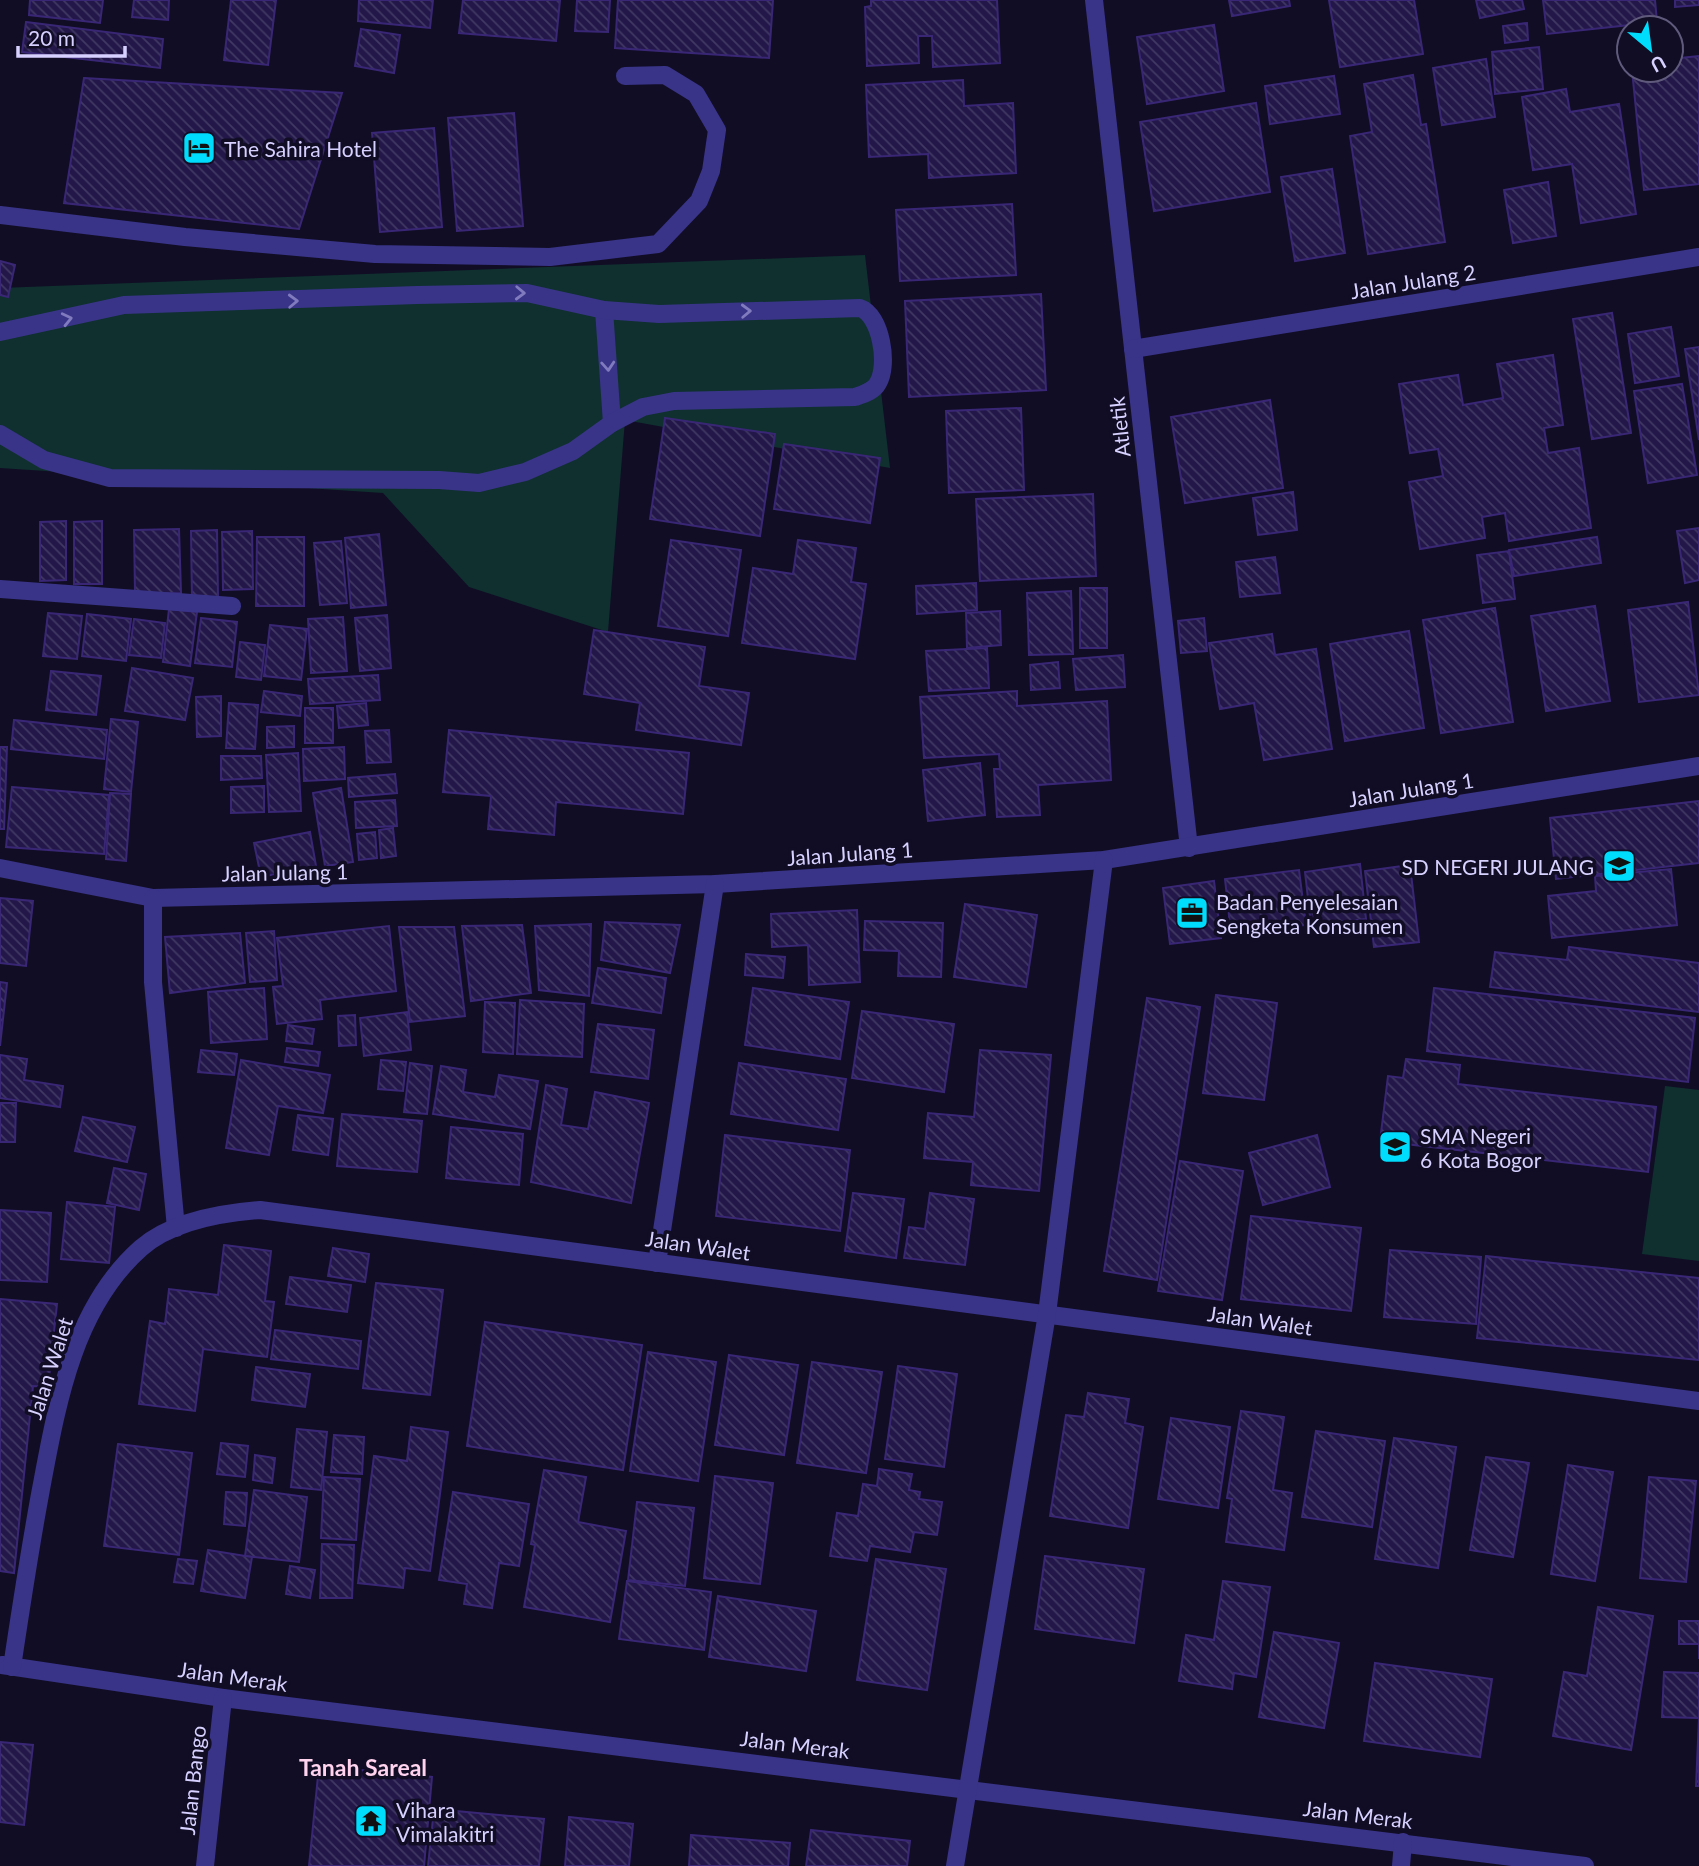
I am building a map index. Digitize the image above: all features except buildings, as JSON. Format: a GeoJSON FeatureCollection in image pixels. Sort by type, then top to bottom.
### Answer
{"type":"FeatureCollection","features":[{"type":"Feature","properties":{"kind":"street","name":"Atletik"},"geometry":{"type":"LineString","coordinates":[[1094,0],[1189,848]]}},
{"type":"Feature","properties":{"kind":"street"},"geometry":{"type":"LineString","coordinates":[[0,215],[185,237],[375,254],[550,257],[658,244],[699,201],[711,171],[717,130],[696,93],[665,75],[625,76]]}},
{"type":"Feature","properties":{"kind":"street","name":"Jalan Julang 2"},"geometry":{"type":"LineString","coordinates":[[1133,349],[1699,257]]}},
{"type":"Feature","properties":{"kind":"street"},"geometry":{"type":"LineString","coordinates":[[0,332],[124,305],[527,293],[604,310],[659,314],[860,308],[869,311],[879,328],[882,373],[878,384],[855,397],[674,401],[643,407],[612,423],[561,456],[525,472],[479,483],[439,480],[110,478],[44,460],[0,434]]}},
{"type":"Feature","properties":{"kind":"street"},"geometry":{"type":"LineString","coordinates":[[604,310],[612,423]]}},
{"type":"Feature","properties":{"kind":"street"},"geometry":{"type":"LineString","coordinates":[[0,589],[232,606]]}},
{"type":"Feature","properties":{"kind":"street","name":"Jalan Julang 1"},"geometry":{"type":"LineString","coordinates":[[0,868],[153,898],[715,884],[1104,860],[1699,766]]}},
{"type":"Feature","properties":{"kind":"street"},"geometry":{"type":"LineString","coordinates":[[955,1866],[1047,1314],[1104,860]]}},
{"type":"Feature","properties":{"kind":"street"},"geometry":{"type":"LineString","coordinates":[[657,1263],[715,884]]}},
{"type":"Feature","properties":{"kind":"street"},"geometry":{"type":"LineString","coordinates":[[153,898],[153,982],[176,1228]]}},
{"type":"Feature","properties":{"kind":"street","name":"Jalan Walet"},"geometry":{"type":"LineString","coordinates":[[6,1666],[53,1425],[73,1356],[88,1317],[110,1280],[142,1247],[176,1228],[229,1212],[260,1210],[1699,1401]]}},
{"type":"Feature","properties":{"kind":"street","name":"Jalan Merak"},"geometry":{"type":"LineString","coordinates":[[6,1666],[223,1698],[1585,1866]]}},
{"type":"Feature","properties":{"kind":"street","name":"Jalan Bango"},"geometry":{"type":"LineString","coordinates":[[205,1866],[223,1698]]}},
{"type":"Feature","properties":{"kind":"street"},"geometry":{"type":"LineString","coordinates":[[1401,1866],[1403,1842]]}},
{"type":"Feature","properties":{"kind":"green space"},"geometry":{"type":"Polygon","coordinates":[[[865,255],[890,468],[625,420],[608,632],[469,587],[383,493],[0,468],[0,288],[865,255]]]}},
{"type":"Feature","properties":{"kind":"green space"},"geometry":{"type":"Polygon","coordinates":[[[1665,1086],[1699,1090],[1699,1261],[1642,1254],[1665,1086]]]}},
{"type":"Feature","properties":{"kind":"place","name":"The Sahira Hotel"},"geometry":{"type":"Point","coordinates":[199,148]}},
{"type":"Feature","properties":{"kind":"place","name":"SD NEGERI JULANG"},"geometry":{"type":"Point","coordinates":[1619,866]}},
{"type":"Feature","properties":{"kind":"place","name":"Badan Penyelesaian Sengketa Konsumen"},"geometry":{"type":"Point","coordinates":[1192,913]}},
{"type":"Feature","properties":{"kind":"place","name":"SMA Negeri 6 Kota Bogor"},"geometry":{"type":"Point","coordinates":[1395,1147]}},
{"type":"Feature","properties":{"kind":"place","name":"Vihara Vimalakitri"},"geometry":{"type":"Point","coordinates":[371,1821]}},
{"type":"Feature","properties":{"kind":"district","name":"Tanah Sareal"},"geometry":{"type":"Point","coordinates":[363,1767]}}]}
